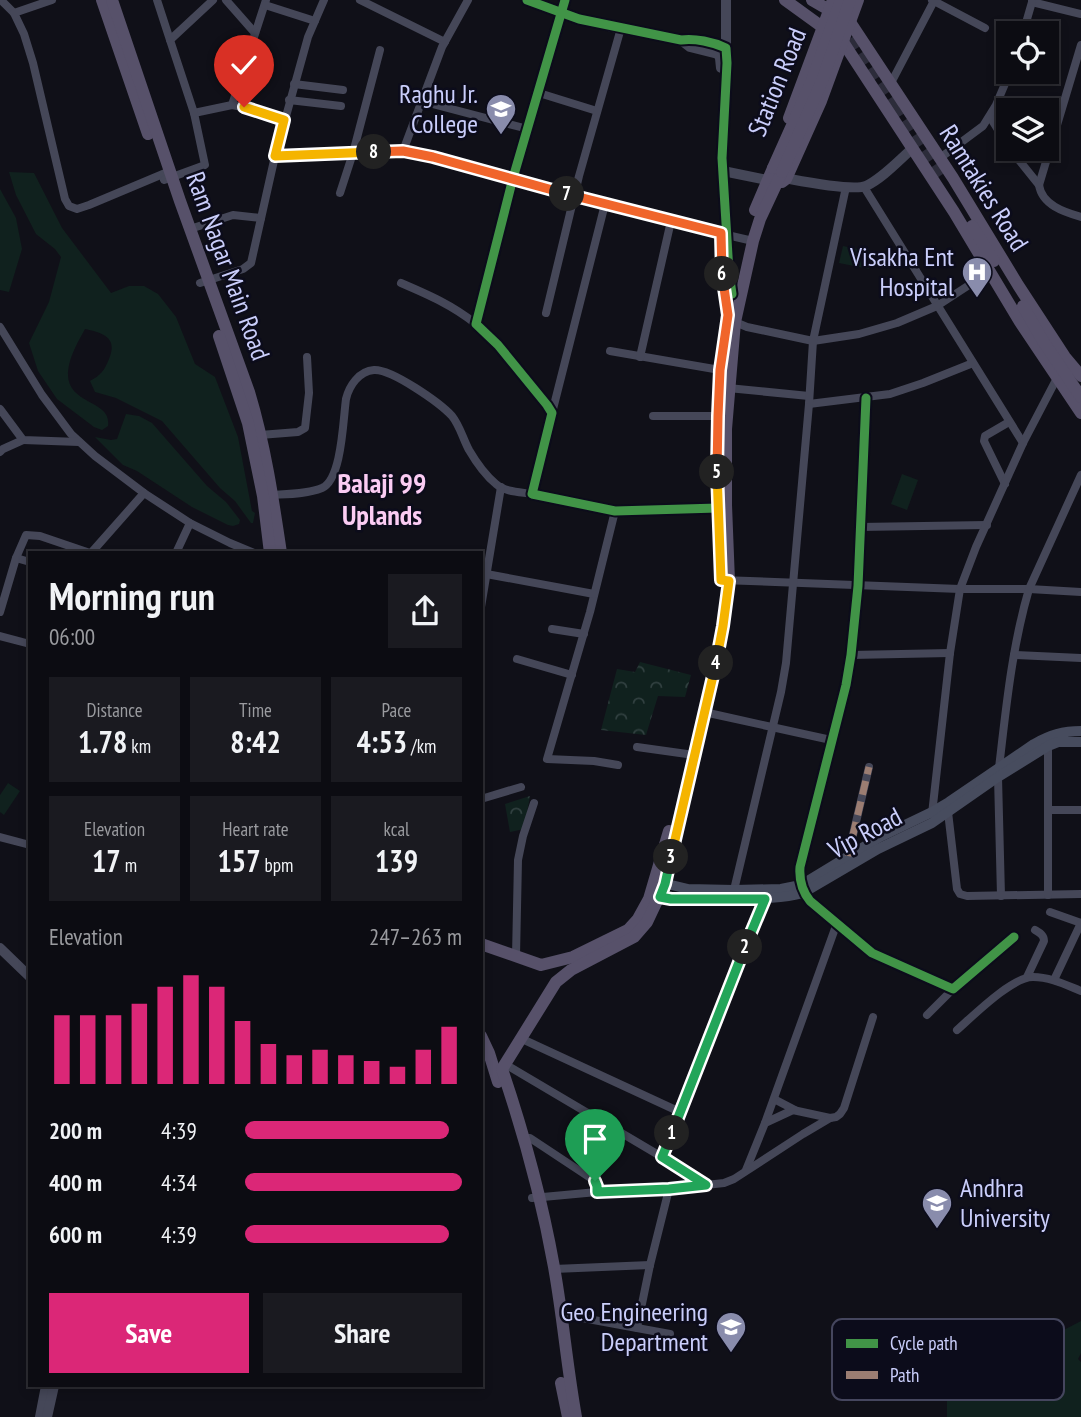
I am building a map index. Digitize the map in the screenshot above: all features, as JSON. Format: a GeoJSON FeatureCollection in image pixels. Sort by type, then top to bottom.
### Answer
{"type":"FeatureCollection","features":[{"type":"Feature","properties":{"kind":"main road"},"geometry":{"type":"LineString","coordinates":[[102,0],[204,281],[248,423],[263,496],[270,551]]}},
{"type":"Feature","properties":{"kind":"main road","name":"Ram Nagar Main Road"},"geometry":{"type":"LineString","coordinates":[[112,0],[167,176],[190,229],[204,281],[249,392],[272,495],[281,551]]}},
{"type":"Feature","properties":{"kind":"main road"},"geometry":{"type":"LineString","coordinates":[[785,0],[843,42],[913,148],[946,185],[1081,397]]}},
{"type":"Feature","properties":{"kind":"main road"},"geometry":{"type":"LineString","coordinates":[[812,0],[831,5],[850,22]]}},
{"type":"Feature","properties":{"kind":"main road"},"geometry":{"type":"LineString","coordinates":[[777,178],[841,0]]}},
{"type":"Feature","properties":{"kind":"main road"},"geometry":{"type":"LineString","coordinates":[[568,1417],[549,1283],[524,1138],[502,1069],[556,982],[571,970],[634,937],[647,922],[660,883],[723,626],[726,429],[732,294],[737,271],[749,240],[822,81],[850,0]]}},
{"type":"Feature","properties":{"kind":"main road"},"geometry":{"type":"LineString","coordinates":[[777,178],[786,179],[795,160],[821,101],[858,0]]}},
{"type":"Feature","properties":{"kind":"main road","name":"Station Road"},"geometry":{"type":"LineString","coordinates":[[777,178],[768,166],[793,108],[831,5]]}},
{"type":"Feature","properties":{"kind":"main road","name":"Ramtakies Road"},"geometry":{"type":"LineString","coordinates":[[850,22],[940,158],[946,185],[1081,376]]}},
{"type":"Feature","properties":{"kind":"main road"},"geometry":{"type":"LineString","coordinates":[[946,185],[989,272],[1081,413]]}},
{"type":"Feature","properties":{"kind":"main road"},"geometry":{"type":"LineString","coordinates":[[660,883],[666,844],[725,581],[718,508],[720,370],[749,240]]}},
{"type":"Feature","properties":{"kind":"main road","name":"Vip Road"},"geometry":{"type":"LineString","coordinates":[[660,883],[688,889],[802,889],[932,818],[1048,736],[1066,731],[1081,731]]}},
{"type":"Feature","properties":{"kind":"main road","name":"Vip Road"},"geometry":{"type":"LineString","coordinates":[[655,896],[671,899],[790,897],[880,837],[948,813],[999,772],[1048,746],[1081,742]]}},
{"type":"Feature","properties":{"kind":"main road"},"geometry":{"type":"LineString","coordinates":[[541,965],[573,957],[628,930],[655,896]]}},
{"type":"Feature","properties":{"kind":"main road"},"geometry":{"type":"LineString","coordinates":[[483,945],[541,965],[556,982]]}},
{"type":"Feature","properties":{"kind":"main road"},"geometry":{"type":"LineString","coordinates":[[484,1041],[502,1055],[508,1054],[518,1043]]}},
{"type":"Feature","properties":{"kind":"main road"},"geometry":{"type":"LineString","coordinates":[[484,1041],[516,1136],[554,1269],[576,1417]]}},
{"type":"Feature","properties":{"kind":"street"},"geometry":{"type":"LineString","coordinates":[[1,0],[14,13],[24,34],[65,199],[69,206],[77,209],[205,164],[194,113],[157,0]]}},
{"type":"Feature","properties":{"kind":"street"},"geometry":{"type":"LineString","coordinates":[[14,13],[52,0]]}},
{"type":"Feature","properties":{"kind":"street"},"geometry":{"type":"LineString","coordinates":[[170,40],[213,0]]}},
{"type":"Feature","properties":{"kind":"street"},"geometry":{"type":"LineString","coordinates":[[226,0],[256,33]]}},
{"type":"Feature","properties":{"kind":"street"},"geometry":{"type":"LineString","coordinates":[[204,281],[248,268],[251,263],[289,100],[314,21],[324,0]]}},
{"type":"Feature","properties":{"kind":"street"},"geometry":{"type":"LineString","coordinates":[[360,0],[445,42]]}},
{"type":"Feature","properties":{"kind":"street"},"geometry":{"type":"LineString","coordinates":[[403,151],[445,42],[468,0]]}},
{"type":"Feature","properties":{"kind":"street"},"geometry":{"type":"LineString","coordinates":[[527,0],[579,19],[681,40],[712,43],[726,48]]}},
{"type":"Feature","properties":{"kind":"street"},"geometry":{"type":"LineString","coordinates":[[475,324],[513,178],[565,0]]}},
{"type":"Feature","properties":{"kind":"street"},"geometry":{"type":"LineString","coordinates":[[726,0],[727,63],[717,158],[732,294]]}},
{"type":"Feature","properties":{"kind":"street"},"geometry":{"type":"LineString","coordinates":[[891,83],[933,0],[985,28]]}},
{"type":"Feature","properties":{"kind":"street"},"geometry":{"type":"LineString","coordinates":[[1026,21],[1032,1],[1081,14]]}},
{"type":"Feature","properties":{"kind":"street"},"geometry":{"type":"LineString","coordinates":[[232,105],[266,2],[314,21]]}},
{"type":"Feature","properties":{"kind":"street"},"geometry":{"type":"LineString","coordinates":[[546,313],[574,195],[621,28]]}},
{"type":"Feature","properties":{"kind":"street"},"geometry":{"type":"LineString","coordinates":[[681,40],[690,47],[718,54],[720,58],[724,290],[732,318],[754,329],[813,341],[859,334],[911,318],[937,306],[989,272]]}},
{"type":"Feature","properties":{"kind":"street"},"geometry":{"type":"LineString","coordinates":[[1039,184],[1081,45]]}},
{"type":"Feature","properties":{"kind":"street"},"geometry":{"type":"LineString","coordinates":[[340,193],[380,50]]}},
{"type":"Feature","properties":{"kind":"street"},"geometry":{"type":"LineString","coordinates":[[294,84],[343,90]]}},
{"type":"Feature","properties":{"kind":"street"},"geometry":{"type":"LineString","coordinates":[[940,158],[976,132],[990,117],[1005,84]]}},
{"type":"Feature","properties":{"kind":"street"},"geometry":{"type":"LineString","coordinates":[[539,93],[597,111]]}},
{"type":"Feature","properties":{"kind":"street"},"geometry":{"type":"LineString","coordinates":[[289,100],[341,106]]}},
{"type":"Feature","properties":{"kind":"street"},"geometry":{"type":"LineString","coordinates":[[421,101],[528,129]]}},
{"type":"Feature","properties":{"kind":"street"},"geometry":{"type":"LineString","coordinates":[[194,113],[232,105],[253,108],[284,120]]}},
{"type":"Feature","properties":{"kind":"street"},"geometry":{"type":"LineString","coordinates":[[990,117],[996,126]]}},
{"type":"Feature","properties":{"kind":"street"},"geometry":{"type":"LineString","coordinates":[[723,171],[864,187],[913,148]]}},
{"type":"Feature","properties":{"kind":"street"},"geometry":{"type":"LineString","coordinates":[[275,156],[403,151],[749,240]]}},
{"type":"Feature","properties":{"kind":"street"},"geometry":{"type":"LineString","coordinates":[[1020,161],[1039,184],[1041,194],[1067,213],[1081,217]]}},
{"type":"Feature","properties":{"kind":"street"},"geometry":{"type":"LineString","coordinates":[[734,890],[786,663],[813,341],[846,187]]}},
{"type":"Feature","properties":{"kind":"street"},"geometry":{"type":"LineString","coordinates":[[864,187],[1023,443]]}},
{"type":"Feature","properties":{"kind":"street"},"geometry":{"type":"LineString","coordinates":[[532,494],[605,204]]}},
{"type":"Feature","properties":{"kind":"street"},"geometry":{"type":"LineString","coordinates":[[190,229],[233,215],[261,218]]}},
{"type":"Feature","properties":{"kind":"street"},"geometry":{"type":"LineString","coordinates":[[640,357],[671,221]]}},
{"type":"Feature","properties":{"kind":"street"},"geometry":{"type":"LineString","coordinates":[[401,282],[458,310],[475,324],[498,345],[552,413]]}},
{"type":"Feature","properties":{"kind":"street"},"geometry":{"type":"LineString","coordinates":[[0,327],[35,386],[79,442],[94,456],[190,523],[249,551]]}},
{"type":"Feature","properties":{"kind":"street"},"geometry":{"type":"LineString","coordinates":[[610,351],[720,370]]}},
{"type":"Feature","properties":{"kind":"street"},"geometry":{"type":"LineString","coordinates":[[260,435],[299,432],[305,428],[309,393],[307,358]]}},
{"type":"Feature","properties":{"kind":"street"},"geometry":{"type":"LineString","coordinates":[[728,388],[809,400],[866,398],[901,390],[973,363]]}},
{"type":"Feature","properties":{"kind":"street"},"geometry":{"type":"LineString","coordinates":[[272,495],[308,491],[322,488],[329,483],[338,458],[348,390],[364,373],[372,370],[395,377],[438,402],[453,418],[486,474],[501,487],[537,497],[615,511],[718,508]]}},
{"type":"Feature","properties":{"kind":"street"},"geometry":{"type":"LineString","coordinates":[[932,818],[950,653],[960,589],[1023,443],[1057,378]]}},
{"type":"Feature","properties":{"kind":"street"},"geometry":{"type":"LineString","coordinates":[[866,398],[858,586],[851,655],[846,685],[800,867],[802,889],[810,901],[877,956],[953,989]]}},
{"type":"Feature","properties":{"kind":"street"},"geometry":{"type":"LineString","coordinates":[[0,409],[23,440]]}},
{"type":"Feature","properties":{"kind":"street"},"geometry":{"type":"LineString","coordinates":[[653,416],[718,416]]}},
{"type":"Feature","properties":{"kind":"street"},"geometry":{"type":"LineString","coordinates":[[1005,484],[984,441],[985,436],[1009,422]]}},
{"type":"Feature","properties":{"kind":"street"},"geometry":{"type":"LineString","coordinates":[[3,448],[23,440],[79,442]]}},
{"type":"Feature","properties":{"kind":"street"},"geometry":{"type":"LineString","coordinates":[[1001,896],[999,772],[1014,655],[1030,589],[1081,475]]}},
{"type":"Feature","properties":{"kind":"street"},"geometry":{"type":"LineString","coordinates":[[501,487],[484,573],[594,594]]}},
{"type":"Feature","properties":{"kind":"street"},"geometry":{"type":"LineString","coordinates":[[93,551],[144,493]]}},
{"type":"Feature","properties":{"kind":"street"},"geometry":{"type":"LineString","coordinates":[[615,511],[584,634],[547,759],[618,765]]}},
{"type":"Feature","properties":{"kind":"street"},"geometry":{"type":"LineString","coordinates":[[177,551],[190,523]]}},
{"type":"Feature","properties":{"kind":"street"},"geometry":{"type":"LineString","coordinates":[[859,527],[987,526]]}},
{"type":"Feature","properties":{"kind":"street"},"geometry":{"type":"LineString","coordinates":[[0,612],[16,558],[26,536],[40,536],[85,551]]}},
{"type":"Feature","properties":{"kind":"street"},"geometry":{"type":"LineString","coordinates":[[16,558],[28,561]]}},
{"type":"Feature","properties":{"kind":"street"},"geometry":{"type":"LineString","coordinates":[[725,581],[1081,592]]}},
{"type":"Feature","properties":{"kind":"street"},"geometry":{"type":"LineString","coordinates":[[552,629],[584,634]]}},
{"type":"Feature","properties":{"kind":"street"},"geometry":{"type":"LineString","coordinates":[[0,636],[28,643]]}},
{"type":"Feature","properties":{"kind":"street"},"geometry":{"type":"LineString","coordinates":[[851,655],[950,653]]}},
{"type":"Feature","properties":{"kind":"street"},"geometry":{"type":"LineString","coordinates":[[1014,655],[1081,658]]}},
{"type":"Feature","properties":{"kind":"street"},"geometry":{"type":"LineString","coordinates":[[517,659],[572,675]]}},
{"type":"Feature","properties":{"kind":"street"},"geometry":{"type":"LineString","coordinates":[[704,712],[831,740]]}},
{"type":"Feature","properties":{"kind":"street"},"geometry":{"type":"LineString","coordinates":[[1048,746],[1048,895]]}},
{"type":"Feature","properties":{"kind":"street"},"geometry":{"type":"LineString","coordinates":[[637,747],[687,754]]}},
{"type":"Feature","properties":{"kind":"street"},"geometry":{"type":"LineString","coordinates":[[848,856],[869,767]]}},
{"type":"Feature","properties":{"kind":"street"},"geometry":{"type":"LineString","coordinates":[[483,799],[521,787]]}},
{"type":"Feature","properties":{"kind":"street"},"geometry":{"type":"LineString","coordinates":[[516,956],[518,860],[534,803]]}},
{"type":"Feature","properties":{"kind":"street"},"geometry":{"type":"LineString","coordinates":[[1048,810],[1081,810]]}},
{"type":"Feature","properties":{"kind":"street"},"geometry":{"type":"LineString","coordinates":[[948,813],[957,889],[960,894],[1081,894]]}},
{"type":"Feature","properties":{"kind":"street"},"geometry":{"type":"LineString","coordinates":[[0,837],[28,844]]}},
{"type":"Feature","properties":{"kind":"street"},"geometry":{"type":"LineString","coordinates":[[662,1157],[765,899]]}},
{"type":"Feature","properties":{"kind":"street"},"geometry":{"type":"LineString","coordinates":[[1051,912],[1081,923],[1054,981]]}},
{"type":"Feature","properties":{"kind":"street"},"geometry":{"type":"LineString","coordinates":[[745,1171],[774,1099],[837,923]]}},
{"type":"Feature","properties":{"kind":"street"},"geometry":{"type":"LineString","coordinates":[[1027,977],[1044,941],[1042,934],[1035,930]]}},
{"type":"Feature","properties":{"kind":"street"},"geometry":{"type":"LineString","coordinates":[[927,1016],[953,989],[1014,937]]}},
{"type":"Feature","properties":{"kind":"street"},"geometry":{"type":"LineString","coordinates":[[0,948],[28,975]]}},
{"type":"Feature","properties":{"kind":"street"},"geometry":{"type":"LineString","coordinates":[[957,1030],[1006,988],[1027,977],[1043,977],[1081,991]]}},
{"type":"Feature","properties":{"kind":"street"},"geometry":{"type":"LineString","coordinates":[[535,1198],[669,1189],[724,1183],[734,1179],[803,1133],[840,1114],[873,1017]]}},
{"type":"Feature","properties":{"kind":"street"},"geometry":{"type":"LineString","coordinates":[[518,1043],[680,1112]]}},
{"type":"Feature","properties":{"kind":"street"},"geometry":{"type":"LineString","coordinates":[[505,1064],[706,1185]]}},
{"type":"Feature","properties":{"kind":"street"},"geometry":{"type":"LineString","coordinates":[[774,1099],[795,1110],[830,1118]]}},
{"type":"Feature","properties":{"kind":"street"},"geometry":{"type":"LineString","coordinates":[[765,1123],[795,1110]]}},
{"type":"Feature","properties":{"kind":"street"},"geometry":{"type":"LineString","coordinates":[[524,1138],[530,1138],[595,1181],[597,1192]]}},
{"type":"Feature","properties":{"kind":"street"},"geometry":{"type":"LineString","coordinates":[[637,1328],[669,1189]]}},
{"type":"Feature","properties":{"kind":"street"},"geometry":{"type":"LineString","coordinates":[[554,1269],[650,1265]]}},
{"type":"Feature","properties":{"kind":"street"},"geometry":{"type":"LineString","coordinates":[[561,1314],[670,1334]]}},
{"type":"Feature","properties":{"kind":"street"},"geometry":{"type":"LineString","coordinates":[[40,1417],[46,1387]]}},
{"type":"Feature","properties":{"kind":"street"},"geometry":{"type":"LineString","coordinates":[[47,1417],[54,1387]]}},
{"type":"Feature","properties":{"kind":"green space"},"geometry":{"type":"Polygon","coordinates":[[[9,172],[34,173],[62,228],[111,293],[129,286],[144,286],[158,294],[176,317],[195,364],[215,377],[238,437],[252,511],[255,513],[253,523],[162,421],[116,398],[95,392],[90,381],[104,370],[112,346],[103,334],[85,329],[72,355],[68,372],[69,383],[74,391],[103,411],[108,426],[102,430],[94,427],[57,399],[38,371],[29,343],[49,302],[61,257],[36,234],[16,195],[9,172]]]}},
{"type":"Feature","properties":{"kind":"green space"},"geometry":{"type":"Polygon","coordinates":[[[0,189],[16,218],[22,249],[9,292],[0,290],[0,189]]]}},
{"type":"Feature","properties":{"kind":"green space"},"geometry":{"type":"Polygon","coordinates":[[[843,246],[872,252],[869,269],[839,263],[843,246]]]}},
{"type":"Feature","properties":{"kind":"green space"},"geometry":{"type":"Polygon","coordinates":[[[126,414],[139,416],[152,423],[207,486],[226,502],[240,520],[239,524],[228,525],[192,507],[137,471],[123,465],[95,437],[117,439],[126,414]]]}},
{"type":"Feature","properties":{"kind":"green space"},"geometry":{"type":"Polygon","coordinates":[[[902,474],[918,480],[907,510],[891,504],[902,474]]]}},
{"type":"Feature","properties":{"kind":"green space"},"geometry":{"type":"Polygon","coordinates":[[[640,662],[691,675],[685,697],[658,696],[646,735],[601,730],[617,669],[635,672],[640,662]]]}},
{"type":"Feature","properties":{"kind":"green space"},"geometry":{"type":"Polygon","coordinates":[[[8,783],[20,791],[4,815],[0,812],[0,795],[8,783]]]}},
{"type":"Feature","properties":{"kind":"green space"},"geometry":{"type":"Polygon","coordinates":[[[530,796],[524,829],[510,832],[505,804],[530,796]]]}},
{"type":"Feature","properties":{"kind":"green space"},"geometry":{"type":"Polygon","coordinates":[[[1081,1321],[1081,1353],[1078,1359],[1081,1362],[1081,1417],[947,1417],[947,1400],[1064,1400],[1064,1330],[1081,1321]]]}},
{"type":"Feature","properties":{"kind":"tunnel"},"geometry":{"type":"LineString","coordinates":[[839,25],[857,45],[899,110]]}},
{"type":"Feature","properties":{"kind":"tunnel"},"geometry":{"type":"LineString","coordinates":[[892,107],[940,179]]}},
{"type":"Feature","properties":{"kind":"marked path"},"geometry":{"type":"LineString","coordinates":[[848,856],[869,767]]}},
{"type":"Feature","properties":{"kind":"cycle path"},"geometry":{"type":"LineString","coordinates":[[527,0],[579,19],[681,40],[704,41],[726,48],[722,158],[732,294]]}},
{"type":"Feature","properties":{"kind":"cycle path"},"geometry":{"type":"LineString","coordinates":[[565,0],[513,178],[476,324],[498,345],[552,413],[532,494],[615,511],[718,508]]}},
{"type":"Feature","properties":{"kind":"cycle path"},"geometry":{"type":"LineString","coordinates":[[866,398],[858,586],[851,655],[846,685],[800,867],[802,885],[810,901],[872,953],[953,989],[1014,937]]}},
{"type":"Feature","properties":{"kind":"place","name":"Raghu Jr. College"},"geometry":{"type":"Point","coordinates":[501,136]}},
{"type":"Feature","properties":{"kind":"place","name":"Visakha Ent Hospital"},"geometry":{"type":"Point","coordinates":[977,299]}},
{"type":"Feature","properties":{"kind":"place","name":"Andhra University"},"geometry":{"type":"Point","coordinates":[937,1230]}},
{"type":"Feature","properties":{"kind":"place","name":"Geo Engineering Department"},"geometry":{"type":"Point","coordinates":[731,1354]}},
{"type":"Feature","properties":{"kind":"district","name":"Balaji 99 Uplands"},"geometry":{"type":"Point","coordinates":[382,499]}},
{"type":"Feature","properties":{"kind":"route"},"geometry":{"type":"LineString","coordinates":[[244,107],[284,120],[275,156],[403,151],[458,163],[721,233],[722,274],[728,315],[720,370],[718,508],[721,580],[729,581],[723,626],[697,748],[660,897],[765,899],[662,1157],[706,1185],[597,1192],[595,1181]]}}]}
